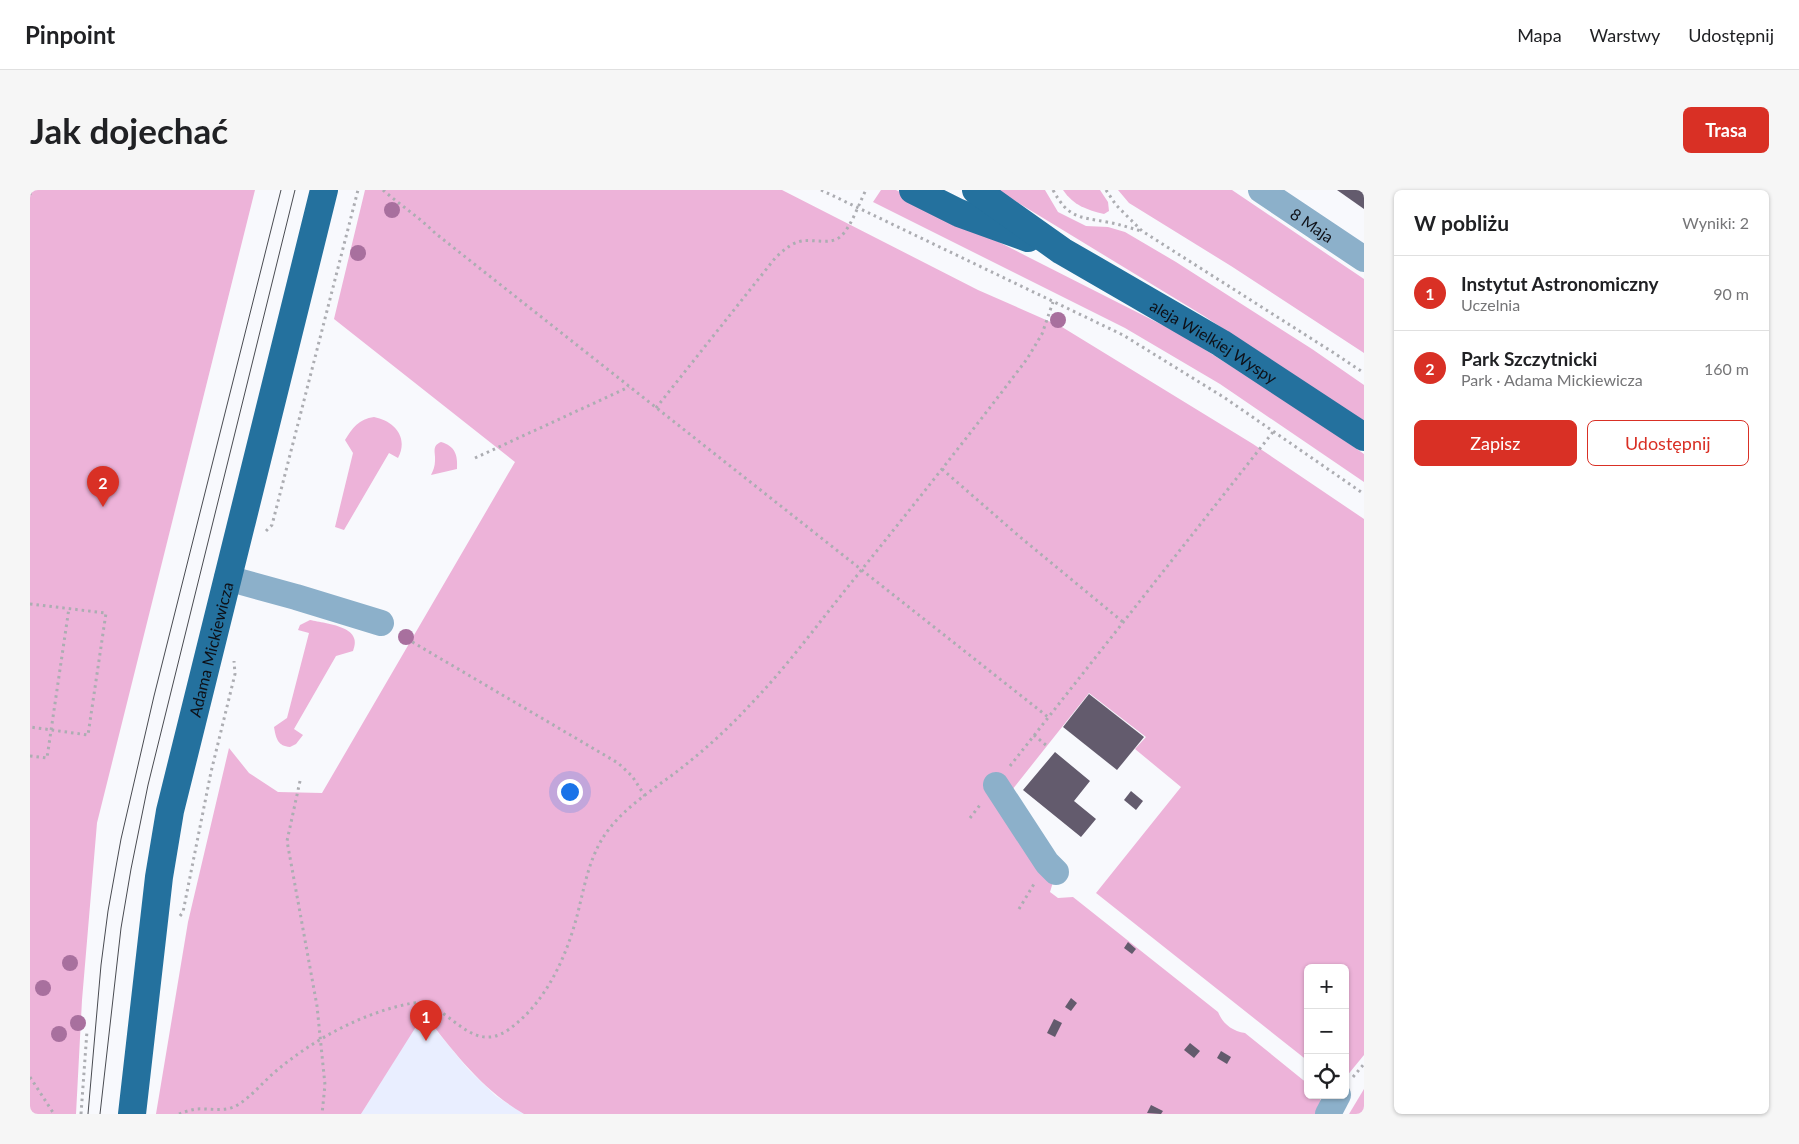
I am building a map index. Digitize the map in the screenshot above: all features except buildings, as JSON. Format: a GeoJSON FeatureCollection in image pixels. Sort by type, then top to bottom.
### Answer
{"type":"FeatureCollection","features":[{"type":"Feature","properties":{"kind":"main road","name":"Adama Mickiewicza"},"geometry":{"type":"LineString","coordinates":[[132,1114],[162,850],[180,769],[324,190]]}},
{"type":"Feature","properties":{"kind":"main road","name":"aleja Wielkiej Wyspy"},"geometry":{"type":"LineString","coordinates":[[913,190],[959,213],[1062,251]]}},
{"type":"Feature","properties":{"kind":"main road","name":"aleja Wielkiej Wyspy"},"geometry":{"type":"LineString","coordinates":[[976,190],[1062,251],[1221,343],[1364,437]]}},
{"type":"Feature","properties":{"kind":"street","name":"8 Maja"},"geometry":{"type":"LineString","coordinates":[[1261,190],[1364,259]]}},
{"type":"Feature","properties":{"kind":"street"},"geometry":{"type":"LineString","coordinates":[[227,578],[296,597],[390,627]]}},
{"type":"Feature","properties":{"kind":"street"},"geometry":{"type":"LineString","coordinates":[[996,785],[1047,863],[1056,872]]}},
{"type":"Feature","properties":{"kind":"street"},"geometry":{"type":"LineString","coordinates":[[1328,1114],[1336,1099]]}},
{"type":"Feature","properties":{"kind":"path"},"geometry":{"type":"LineString","coordinates":[[30,195],[31,190]]}},
{"type":"Feature","properties":{"kind":"path"},"geometry":{"type":"LineString","coordinates":[[264,532],[272,525],[358,190]]}},
{"type":"Feature","properties":{"kind":"path"},"geometry":{"type":"LineString","coordinates":[[383,190],[629,387],[1048,717]]}},
{"type":"Feature","properties":{"kind":"path"},"geometry":{"type":"LineString","coordinates":[[821,190],[1123,334],[1225,398],[1364,494]]}},
{"type":"Feature","properties":{"kind":"path"},"geometry":{"type":"LineString","coordinates":[[656,408],[776,257],[785,249],[803,241],[834,240],[840,237],[866,190]]}},
{"type":"Feature","properties":{"kind":"path"},"geometry":{"type":"LineString","coordinates":[[1053,190],[1060,203],[1071,212],[1087,220],[1107,222],[1142,231]]}},
{"type":"Feature","properties":{"kind":"path"},"geometry":{"type":"LineString","coordinates":[[1106,190],[1116,206],[1142,231],[1364,373]]}},
{"type":"Feature","properties":{"kind":"path"},"geometry":{"type":"LineString","coordinates":[[179,1114],[194,1109],[229,1109],[239,1104],[294,1056],[320,1040],[365,1018],[387,1010],[420,1002],[434,1008],[475,1034],[494,1036],[509,1029],[528,1012],[559,967],[576,918],[588,867],[609,829],[645,796],[705,749],[748,708],[774,679],[942,469],[1027,359],[1042,334],[1053,302]]}},
{"type":"Feature","properties":{"kind":"path"},"geometry":{"type":"LineString","coordinates":[[475,458],[629,387]]}},
{"type":"Feature","properties":{"kind":"path"},"geometry":{"type":"LineString","coordinates":[[1045,722],[1274,432]]}},
{"type":"Feature","properties":{"kind":"path"},"geometry":{"type":"LineString","coordinates":[[942,469],[1020,537],[1123,622]]}},
{"type":"Feature","properties":{"kind":"path"},"geometry":{"type":"LineString","coordinates":[[30,604],[106,613],[88,735],[30,727]]}},
{"type":"Feature","properties":{"kind":"path"},"geometry":{"type":"LineString","coordinates":[[30,756],[47,758],[69,608]]}},
{"type":"Feature","properties":{"kind":"path"},"geometry":{"type":"LineString","coordinates":[[390,627],[618,763],[632,776],[645,796]]}},
{"type":"Feature","properties":{"kind":"path"},"geometry":{"type":"LineString","coordinates":[[177,922],[183,912],[211,772],[235,674],[233,656]]}},
{"type":"Feature","properties":{"kind":"path"},"geometry":{"type":"LineString","coordinates":[[1034,736],[1047,746]]}},
{"type":"Feature","properties":{"kind":"path"},"geometry":{"type":"LineString","coordinates":[[300,781],[287,842],[317,1006],[324,1084],[322,1114]]}},
{"type":"Feature","properties":{"kind":"path"},"geometry":{"type":"LineString","coordinates":[[81,1114],[87,1031]]}},
{"type":"Feature","properties":{"kind":"path"},"geometry":{"type":"LineString","coordinates":[[30,1077],[54,1114]]}},
{"type":"Feature","properties":{"kind":"shaded area"},"geometry":{"type":"Polygon","coordinates":[[[30,190],[255,190],[97,823],[82,1000],[76,1114],[30,1114],[30,190]]]}},
{"type":"Feature","properties":{"kind":"shaded area"},"geometry":{"type":"Polygon","coordinates":[[[365,190],[782,190],[978,290],[1062,327],[1253,444],[1364,519],[1364,1055],[1349,1073],[1349,964],[1304,964],[1304,1058],[1096,893],[1181,787],[1135,749],[1146,737],[1089,693],[1012,790],[1056,872],[1050,892],[1058,898],[1073,897],[1218,1012],[1228,1026],[1236,1031],[1245,1033],[1304,1081],[1304,1099],[1320,1099],[1322,1105],[1317,1114],[524,1114],[494,1093],[469,1069],[424,1014],[361,1114],[156,1114],[188,922],[229,748],[249,773],[278,792],[322,793],[515,462],[334,319],[365,190]]]}},
{"type":"Feature","properties":{"kind":"shaded area"},"geometry":{"type":"Polygon","coordinates":[[[881,190],[896,190],[1182,335],[1308,415],[1364,454],[1364,482],[1220,384],[1125,328],[873,202],[881,190]]]}},
{"type":"Feature","properties":{"kind":"shaded area"},"geometry":{"type":"Polygon","coordinates":[[[997,190],[1045,190],[1058,212],[1086,226],[1108,227],[1125,232],[1176,262],[1312,349],[1364,385],[1364,422],[1204,316],[997,190]]]}},
{"type":"Feature","properties":{"kind":"shaded area"},"geometry":{"type":"Polygon","coordinates":[[[1063,190],[1100,190],[1108,202],[1109,211],[1104,214],[1086,209],[1071,200],[1063,190]]]}},
{"type":"Feature","properties":{"kind":"shaded area"},"geometry":{"type":"Polygon","coordinates":[[[1118,190],[1232,190],[1364,279],[1364,353],[1231,266],[1129,203],[1118,190]]]}},
{"type":"Feature","properties":{"kind":"shaded area"},"geometry":{"type":"Polygon","coordinates":[[[374,417],[388,422],[398,431],[402,443],[401,450],[398,458],[389,453],[344,530],[335,527],[353,453],[345,440],[356,425],[374,417]]]}},
{"type":"Feature","properties":{"kind":"shaded area"},"geometry":{"type":"Polygon","coordinates":[[[441,442],[450,446],[455,452],[457,469],[431,475],[435,465],[435,448],[441,442]]]}},
{"type":"Feature","properties":{"kind":"shaded area"},"geometry":{"type":"Polygon","coordinates":[[[310,620],[334,625],[349,631],[355,643],[353,651],[336,656],[294,729],[303,735],[296,744],[290,747],[278,741],[274,727],[287,718],[309,633],[298,630],[300,625],[310,620]]]}},
{"type":"Feature","properties":{"kind":"shaded area"},"geometry":{"type":"Polygon","coordinates":[[[423,1014],[468,1069],[496,1096],[524,1114],[361,1114],[423,1014]]]}},
{"type":"Feature","properties":{"kind":"shaded area"},"geometry":{"type":"Polygon","coordinates":[[[1364,1089],[1364,1114],[1349,1114],[1364,1089]]]}},
{"type":"Feature","properties":{"kind":"tram line"},"geometry":{"type":"LineString","coordinates":[[88,1114],[101,965],[108,911],[121,839],[154,696],[281,190]]}},
{"type":"Feature","properties":{"kind":"tram line"},"geometry":{"type":"LineString","coordinates":[[100,1114],[121,928],[148,785],[295,190]]}},
{"type":"Feature","properties":{"kind":"place","name":"Park Szczytnicki"},"geometry":{"type":"Point","coordinates":[103,507]}},
{"type":"Feature","properties":{"kind":"place","name":"Instytut Astronomiczny"},"geometry":{"type":"Point","coordinates":[426,1041]}}]}
